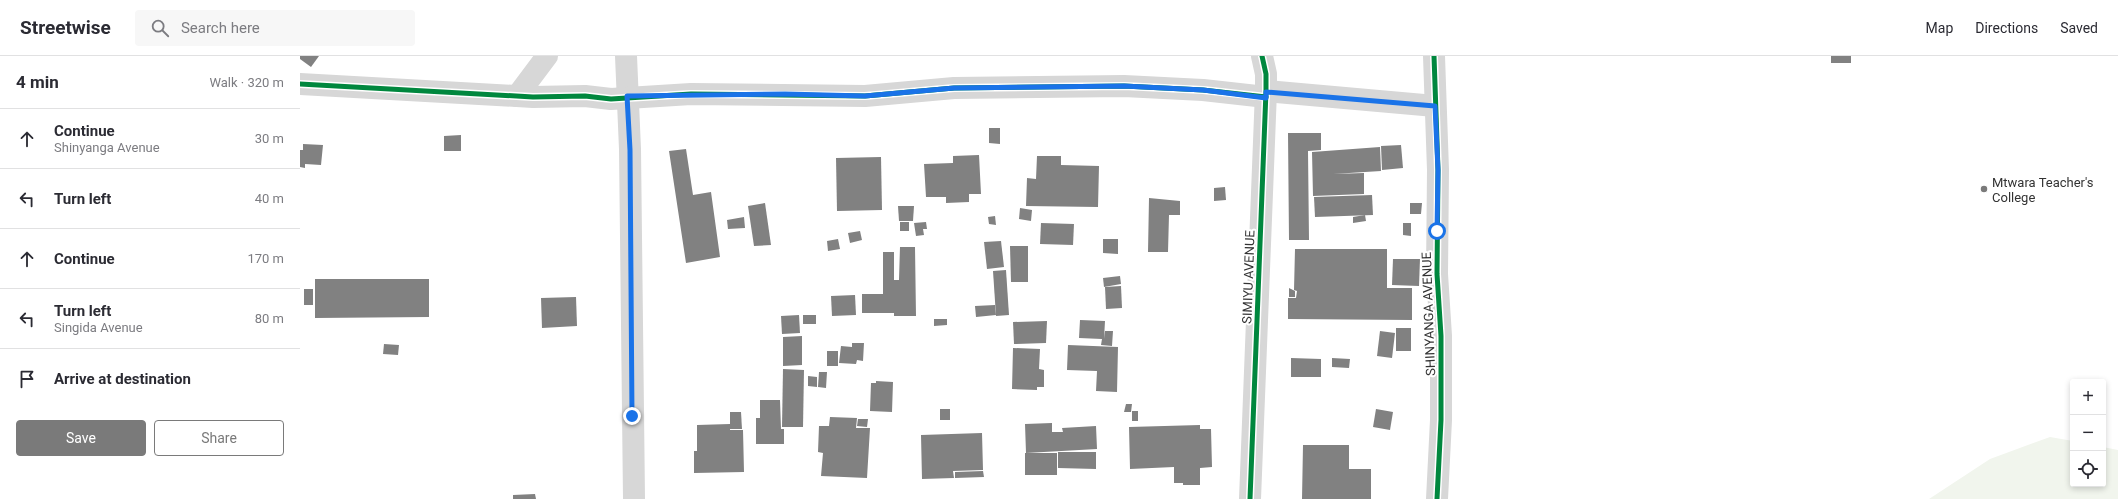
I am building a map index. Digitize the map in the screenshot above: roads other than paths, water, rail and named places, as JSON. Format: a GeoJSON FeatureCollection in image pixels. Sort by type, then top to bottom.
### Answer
{"type":"FeatureCollection","features":[{"type":"Feature","properties":{"kind":"street"},"geometry":{"type":"LineString","coordinates":[[517,96],[547,56]]}},
{"type":"Feature","properties":{"kind":"street"},"geometry":{"type":"LineString","coordinates":[[626,56],[630,150],[634,499]]}},
{"type":"Feature","properties":{"kind":"street","name":"SIMIYU AVENUE"},"geometry":{"type":"LineString","coordinates":[[1250,499],[1266,94],[1262,56]]}},
{"type":"Feature","properties":{"kind":"street","name":"SHINYANGA AVENUE"},"geometry":{"type":"LineString","coordinates":[[1434,56],[1438,170],[1437,274],[1441,336],[1442,420],[1437,499]]}},
{"type":"Feature","properties":{"kind":"street"},"geometry":{"type":"LineString","coordinates":[[300,84],[517,96],[612,98],[627,96],[785,94],[865,96],[954,88],[1124,86],[1435,106]]}},
{"type":"Feature","properties":{"kind":"place","name":"Mtwara Teacher's College"},"geometry":{"type":"Point","coordinates":[1984,189]}}]}
